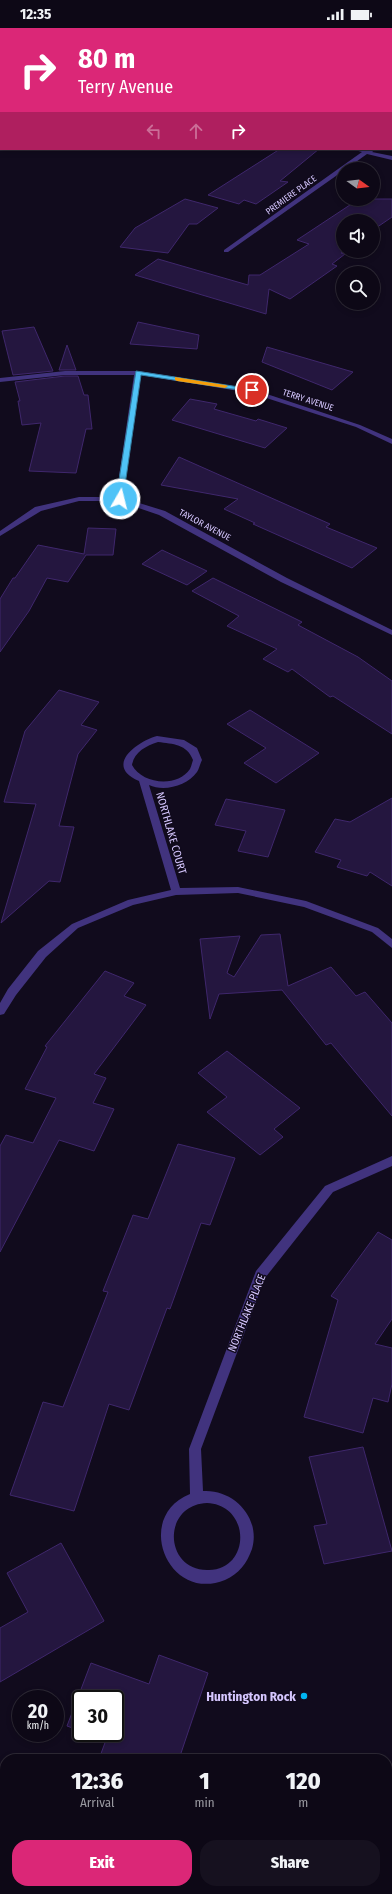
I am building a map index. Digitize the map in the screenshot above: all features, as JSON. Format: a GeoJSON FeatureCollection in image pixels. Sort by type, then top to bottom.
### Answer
{"type":"FeatureCollection","features":[{"type":"Feature","properties":{"kind":"street"},"geometry":{"type":"LineString","coordinates":[[358,150],[392,158]]}},
{"type":"Feature","properties":{"kind":"street","name":"PREMIERE PLACE"},"geometry":{"type":"LineString","coordinates":[[226,251],[371,150]]}},
{"type":"Feature","properties":{"kind":"street","name":"TERRY AVENUE"},"geometry":{"type":"LineString","coordinates":[[0,380],[65,373],[138,373],[252,390],[358,426],[392,442]]}},
{"type":"Feature","properties":{"kind":"street"},"geometry":{"type":"LineString","coordinates":[[120,499],[138,373]]}},
{"type":"Feature","properties":{"kind":"street","name":"TAYLOR AVENUE"},"geometry":{"type":"LineString","coordinates":[[0,534],[38,509],[79,499],[120,499],[162,513],[284,580],[392,633]]}},
{"type":"Feature","properties":{"kind":"street","name":"NORTHLAKE COURT"},"geometry":{"type":"LineString","coordinates":[[143,780],[156,784],[170,784],[182,781],[192,774],[198,766],[198,757],[193,749],[183,743],[157,739],[145,743],[135,749],[129,757],[129,766],[134,774],[143,780],[176,892]]}},
{"type":"Feature","properties":{"kind":"street"},"geometry":{"type":"LineString","coordinates":[[0,1011],[12,992],[42,954],[75,926],[130,902],[176,892],[238,890],[306,904],[375,930],[392,944]]}},
{"type":"Feature","properties":{"kind":"street","name":"NORTHLAKE PLACE"},"geometry":{"type":"LineString","coordinates":[[197,1498],[195,1449],[260,1275],[329,1189],[392,1161]]}},
{"type":"Feature","properties":{"kind":"street"},"geometry":{"type":"LineString","coordinates":[[210,1497],[223,1501],[234,1508],[243,1518],[248,1530],[247,1544],[243,1556],[235,1567],[223,1574],[210,1577],[197,1576],[184,1570],[174,1561],[168,1550],[166,1536],[168,1524],[175,1512],[184,1503],[197,1498],[210,1497]]}},
{"type":"Feature","properties":{"kind":"building"},"geometry":{"type":"Polygon","coordinates":[[[278,150],[318,150],[280,181],[288,182],[256,204],[244,200],[239,204],[208,195],[278,150]]]}},
{"type":"Feature","properties":{"kind":"building"},"geometry":{"type":"Polygon","coordinates":[[[185,199],[218,208],[197,224],[189,224],[168,253],[120,247],[135,228],[185,199]]]}},
{"type":"Feature","properties":{"kind":"building"},"geometry":{"type":"Polygon","coordinates":[[[380,199],[392,199],[392,217],[380,225],[380,214],[336,214],[348,206],[380,206],[380,199]]]}},
{"type":"Feature","properties":{"kind":"building"},"geometry":{"type":"Polygon","coordinates":[[[336,214],[336,258],[340,258],[332,264],[337,266],[290,299],[269,289],[266,314],[135,275],[158,259],[248,285],[249,275],[260,275],[309,244],[297,240],[336,214]]]}},
{"type":"Feature","properties":{"kind":"building"},"geometry":{"type":"Polygon","coordinates":[[[138,322],[199,335],[197,349],[130,344],[138,322]]]}},
{"type":"Feature","properties":{"kind":"building"},"geometry":{"type":"Polygon","coordinates":[[[34,327],[53,371],[13,375],[2,331],[34,327]]]}},
{"type":"Feature","properties":{"kind":"building"},"geometry":{"type":"Polygon","coordinates":[[[67,345],[76,370],[59,370],[67,345]]]}},
{"type":"Feature","properties":{"kind":"building"},"geometry":{"type":"Polygon","coordinates":[[[267,347],[353,372],[332,390],[262,362],[267,347]]]}},
{"type":"Feature","properties":{"kind":"building"},"geometry":{"type":"Polygon","coordinates":[[[65,376],[78,376],[84,395],[88,395],[92,429],[86,429],[76,473],[29,471],[41,423],[22,425],[18,401],[20,401],[15,382],[65,376]]]}},
{"type":"Feature","properties":{"kind":"building"},"geometry":{"type":"Polygon","coordinates":[[[190,399],[217,404],[214,409],[256,421],[258,419],[287,428],[265,448],[172,420],[190,399]]]}},
{"type":"Feature","properties":{"kind":"building"},"geometry":{"type":"Polygon","coordinates":[[[179,457],[330,524],[326,527],[377,548],[352,568],[253,524],[255,523],[224,509],[238,499],[161,485],[179,457]]]}},
{"type":"Feature","properties":{"kind":"building"},"geometry":{"type":"Polygon","coordinates":[[[88,528],[116,529],[113,555],[86,555],[68,582],[47,578],[29,611],[0,652],[0,599],[13,578],[15,578],[38,545],[84,554],[88,528]]]}},
{"type":"Feature","properties":{"kind":"building"},"geometry":{"type":"Polygon","coordinates":[[[162,550],[207,571],[187,585],[142,564],[162,550]]]}},
{"type":"Feature","properties":{"kind":"building"},"geometry":{"type":"Polygon","coordinates":[[[213,578],[302,622],[298,625],[358,657],[392,681],[392,734],[333,696],[330,697],[292,669],[288,672],[263,659],[277,649],[227,626],[239,616],[192,591],[213,578]]]}},
{"type":"Feature","properties":{"kind":"building"},"geometry":{"type":"Polygon","coordinates":[[[59,690],[99,702],[81,725],[97,730],[78,754],[59,826],[74,827],[60,882],[49,881],[1,923],[36,804],[4,802],[25,731],[59,690]]]}},
{"type":"Feature","properties":{"kind":"building"},"geometry":{"type":"Polygon","coordinates":[[[250,710],[319,753],[276,783],[244,763],[266,748],[227,724],[250,710]]]}},
{"type":"Feature","properties":{"kind":"building"},"geometry":{"type":"Polygon","coordinates":[[[392,798],[392,886],[370,872],[367,876],[337,867],[341,860],[315,852],[335,819],[350,822],[392,798]]]}},
{"type":"Feature","properties":{"kind":"building"},"geometry":{"type":"Polygon","coordinates":[[[226,799],[285,810],[268,857],[238,851],[246,831],[215,825],[226,799]]]}},
{"type":"Feature","properties":{"kind":"building"},"geometry":{"type":"Polygon","coordinates":[[[280,934],[288,986],[331,967],[356,996],[365,992],[392,1023],[392,1116],[331,1043],[326,1045],[282,990],[219,994],[210,1019],[200,939],[240,936],[227,973],[234,977],[261,935],[280,934]]]}},
{"type":"Feature","properties":{"kind":"building"},"geometry":{"type":"Polygon","coordinates":[[[105,971],[134,983],[124,996],[146,1005],[94,1074],[106,1078],[93,1103],[114,1109],[94,1151],[59,1140],[0,1252],[0,1146],[6,1135],[33,1143],[56,1098],[25,1089],[47,1047],[45,1046],[105,971]]]}},
{"type":"Feature","properties":{"kind":"building"},"geometry":{"type":"Polygon","coordinates":[[[227,1051],[300,1108],[274,1129],[283,1137],[260,1155],[207,1112],[227,1097],[198,1073],[227,1051]]]}},
{"type":"Feature","properties":{"kind":"building"},"geometry":{"type":"Polygon","coordinates":[[[178,1144],[235,1158],[210,1225],[201,1223],[170,1309],[167,1308],[129,1410],[109,1404],[74,1511],[10,1495],[43,1402],[63,1407],[108,1292],[103,1291],[133,1215],[148,1219],[178,1144]]]}},
{"type":"Feature","properties":{"kind":"building"},"geometry":{"type":"Polygon","coordinates":[[[378,1232],[392,1240],[392,1319],[375,1344],[392,1348],[392,1384],[388,1402],[373,1398],[363,1433],[304,1417],[338,1300],[331,1296],[378,1232]]]}},
{"type":"Feature","properties":{"kind":"building"},"geometry":{"type":"Polygon","coordinates":[[[363,1447],[392,1551],[324,1564],[314,1526],[327,1524],[309,1457],[363,1447]]]}},
{"type":"Feature","properties":{"kind":"building"},"geometry":{"type":"Polygon","coordinates":[[[61,1543],[104,1621],[0,1682],[0,1628],[28,1612],[7,1573],[61,1543]]]}},
{"type":"Feature","properties":{"kind":"building"},"geometry":{"type":"Polygon","coordinates":[[[159,1655],[208,1673],[181,1754],[101,1754],[105,1742],[124,1742],[124,1690],[81,1690],[91,1663],[149,1684],[159,1655]]]}},
{"type":"Feature","properties":{"kind":"building"},"geometry":{"type":"Polygon","coordinates":[[[72,1713],[72,1728],[67,1726],[72,1713]]]}},
{"type":"Feature","properties":{"kind":"slow traffic"},"geometry":{"type":"LineString","coordinates":[[177,379],[225,386]]}},
{"type":"Feature","properties":{"kind":"place","name":"Huntington Rock"},"geometry":{"type":"Point","coordinates":[304,1696]}},
{"type":"Feature","properties":{"kind":"route"},"geometry":{"type":"LineString","coordinates":[[120,499],[138,373],[252,390]]}}]}
